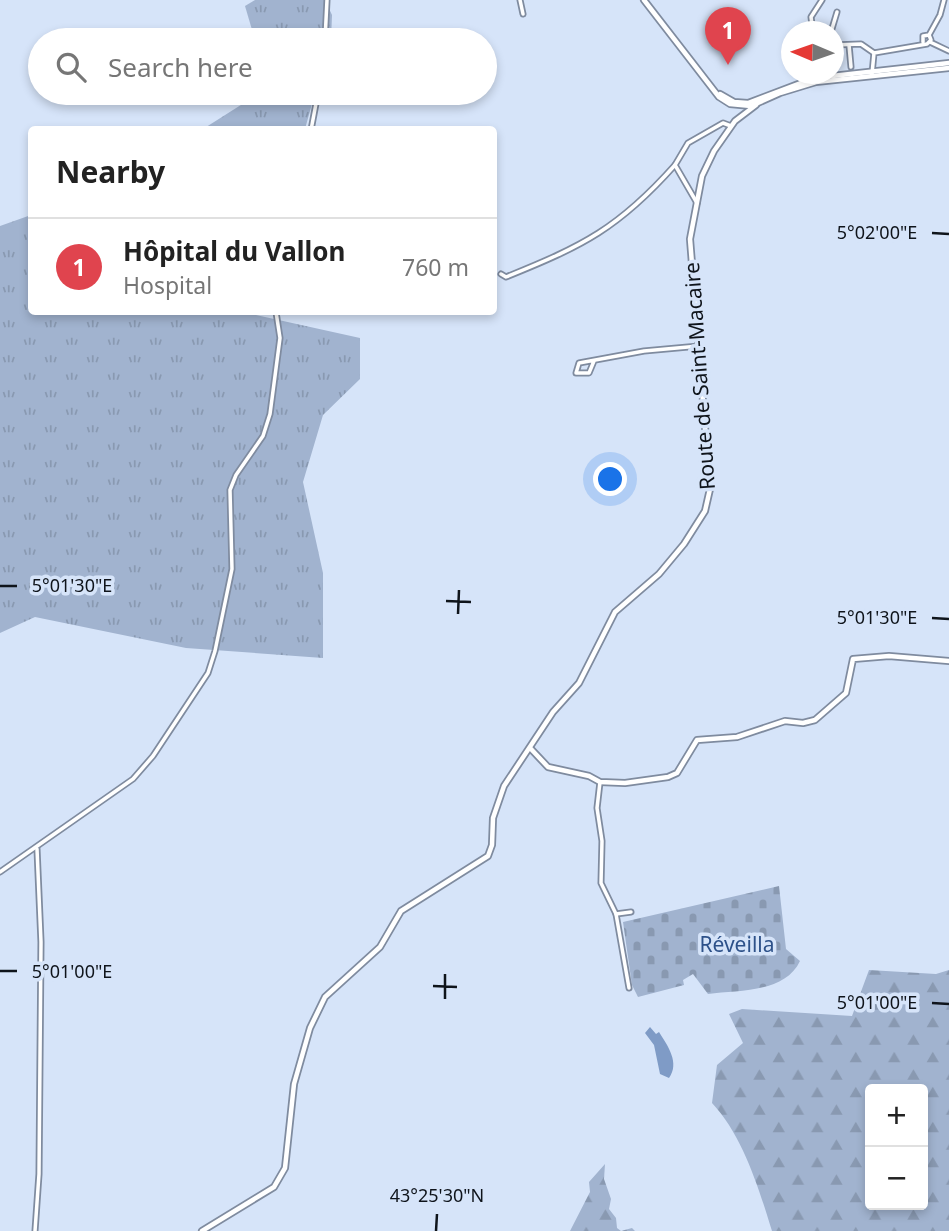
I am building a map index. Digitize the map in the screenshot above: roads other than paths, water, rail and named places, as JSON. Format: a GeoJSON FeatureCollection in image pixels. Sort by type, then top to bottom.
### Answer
{"type":"FeatureCollection","features":[{"type":"Feature","properties":{"kind":"street"},"geometry":{"type":"LineString","coordinates":[[325,28],[327,0]]}},
{"type":"Feature","properties":{"kind":"street"},"geometry":{"type":"LineString","coordinates":[[520,0],[523,14]]}},
{"type":"Feature","properties":{"kind":"street"},"geometry":{"type":"LineString","coordinates":[[644,0],[712,88],[724,101],[738,106],[756,105],[807,84],[872,73]]}},
{"type":"Feature","properties":{"kind":"street"},"geometry":{"type":"LineString","coordinates":[[812,21],[811,17],[822,0]]}},
{"type":"Feature","properties":{"kind":"street"},"geometry":{"type":"LineString","coordinates":[[930,42],[929,35],[940,15],[944,0]]}},
{"type":"Feature","properties":{"kind":"street"},"geometry":{"type":"LineString","coordinates":[[834,21],[837,12]]}},
{"type":"Feature","properties":{"kind":"street"},"geometry":{"type":"LineString","coordinates":[[923,42],[923,36],[929,35]]}},
{"type":"Feature","properties":{"kind":"street"},"geometry":{"type":"LineString","coordinates":[[874,53],[909,49],[923,42],[930,42],[949,51]]}},
{"type":"Feature","properties":{"kind":"street"},"geometry":{"type":"LineString","coordinates":[[844,45],[867,46],[874,53]]}},
{"type":"Feature","properties":{"kind":"street"},"geometry":{"type":"LineString","coordinates":[[849,45],[851,67]]}},
{"type":"Feature","properties":{"kind":"street"},"geometry":{"type":"LineString","coordinates":[[872,73],[874,53]]}},
{"type":"Feature","properties":{"kind":"street"},"geometry":{"type":"LineString","coordinates":[[723,96],[734,102],[748,103],[814,78],[949,66]]}},
{"type":"Feature","properties":{"kind":"street"},"geometry":{"type":"LineString","coordinates":[[712,88],[738,106],[741,116]]}},
{"type":"Feature","properties":{"kind":"street"},"geometry":{"type":"LineString","coordinates":[[738,106],[755,103],[771,93]]}},
{"type":"Feature","properties":{"kind":"street"},"geometry":{"type":"LineString","coordinates":[[312,126],[316,105]]}},
{"type":"Feature","properties":{"kind":"street","name":"Route de Saint-Macaire"},"geometry":{"type":"LineString","coordinates":[[202,1231],[261,1196],[278,1181],[289,1154],[294,1084],[310,1028],[326,997],[380,947],[401,911],[488,856],[496,805],[504,786],[554,712],[579,683],[615,612],[659,574],[705,511],[710,489],[701,345],[691,256],[696,203],[702,176],[714,151],[733,124],[756,105]]}},
{"type":"Feature","properties":{"kind":"street","name":"Route de Saint-Macaire"},"geometry":{"type":"LineString","coordinates":[[733,124],[738,106]]}},
{"type":"Feature","properties":{"kind":"street"},"geometry":{"type":"LineString","coordinates":[[501,274],[506,277],[597,236],[643,201],[675,164],[688,143],[723,122],[733,124]]}},
{"type":"Feature","properties":{"kind":"street"},"geometry":{"type":"LineString","coordinates":[[675,164],[696,203]]}},
{"type":"Feature","properties":{"kind":"street"},"geometry":{"type":"LineString","coordinates":[[0,872],[37,849],[143,768],[211,666],[232,569],[230,490],[236,475],[266,428],[279,356],[276,315]]}},
{"type":"Feature","properties":{"kind":"street"},"geometry":{"type":"LineString","coordinates":[[594,361],[589,373],[576,373],[579,363],[586,360],[701,345]]}},
{"type":"Feature","properties":{"kind":"street"},"geometry":{"type":"LineString","coordinates":[[531,749],[548,766],[589,776],[600,782],[625,783],[668,777],[683,766],[697,740],[737,737],[785,721],[803,723],[815,720],[846,693],[853,659],[889,656],[949,661]]}},
{"type":"Feature","properties":{"kind":"street"},"geometry":{"type":"LineString","coordinates":[[600,782],[597,808],[602,841],[601,883],[616,914],[629,988]]}},
{"type":"Feature","properties":{"kind":"street"},"geometry":{"type":"LineString","coordinates":[[35,1231],[39,1174],[41,956],[37,849]]}},
{"type":"Feature","properties":{"kind":"street"},"geometry":{"type":"LineString","coordinates":[[616,914],[631,912]]}},
{"type":"Feature","properties":{"kind":"place","name":"Hôpital du Vallon"},"geometry":{"type":"Point","coordinates":[728,65]}},
{"type":"Feature","properties":{"kind":"park label","name":"Réveilla"},"geometry":{"type":"Point","coordinates":[737,944]}}]}
